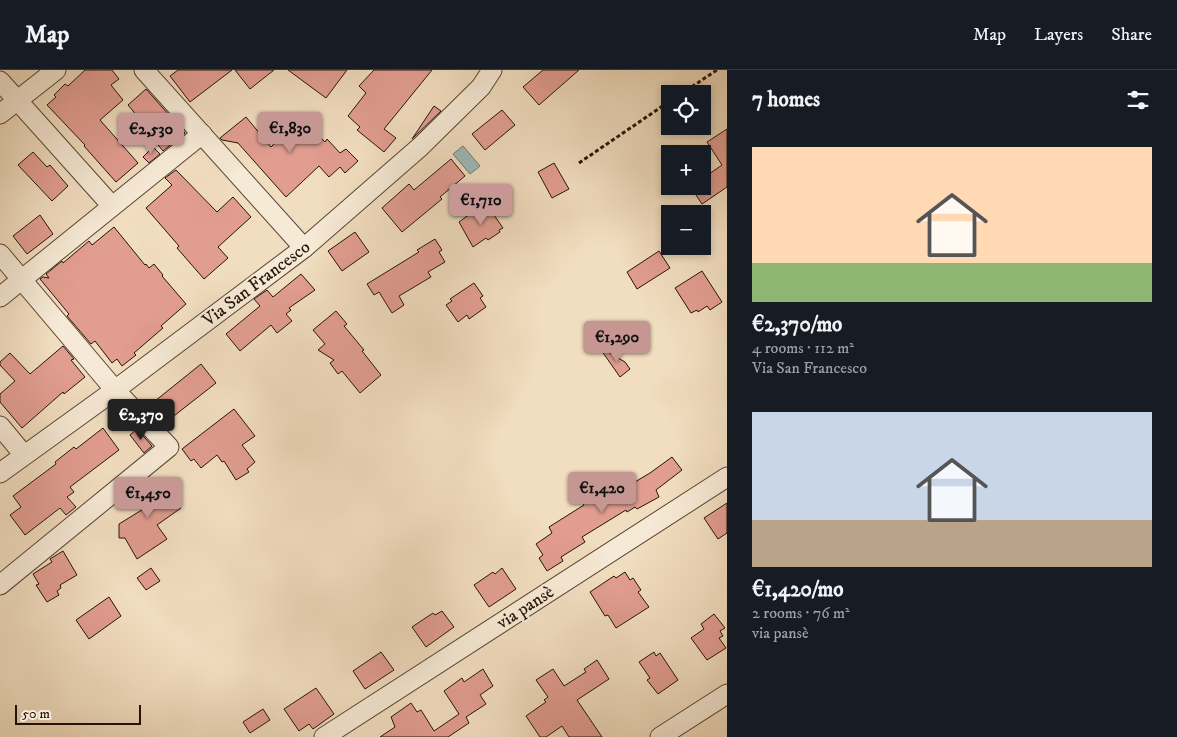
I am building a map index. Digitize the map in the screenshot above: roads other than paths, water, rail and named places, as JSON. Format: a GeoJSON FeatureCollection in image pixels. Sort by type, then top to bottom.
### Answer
{"type":"FeatureCollection","features":[{"type":"Feature","properties":{"kind":"street"},"geometry":{"type":"LineString","coordinates":[[0,114],[56,70]]}},
{"type":"Feature","properties":{"kind":"street"},"geometry":{"type":"LineString","coordinates":[[144,70],[304,248]]}},
{"type":"Feature","properties":{"kind":"street","name":"Via San Francesco"},"geometry":{"type":"LineString","coordinates":[[0,473],[115,390],[304,248],[420,148],[481,87],[492,70]]}},
{"type":"Feature","properties":{"kind":"street"},"geometry":{"type":"LineString","coordinates":[[0,81],[112,206]]}},
{"type":"Feature","properties":{"kind":"street"},"geometry":{"type":"LineString","coordinates":[[0,297],[202,134]]}},
{"type":"Feature","properties":{"kind":"street"},"geometry":{"type":"LineString","coordinates":[[0,254],[115,390],[169,447],[0,586]]}},
{"type":"Feature","properties":{"kind":"street"},"geometry":{"type":"LineString","coordinates":[[0,426],[24,455]]}},
{"type":"Feature","properties":{"kind":"street","name":"via pansè"},"geometry":{"type":"LineString","coordinates":[[324,737],[727,477]]}},
{"type":"Feature","properties":{"kind":"street"},"geometry":{"type":"LineString","coordinates":[[660,737],[727,694]]}},
{"type":"Feature","properties":{"kind":"water"},"geometry":{"type":"Polygon","coordinates":[[[463,146],[480,166],[470,174],[453,154],[463,146]]]}}]}
